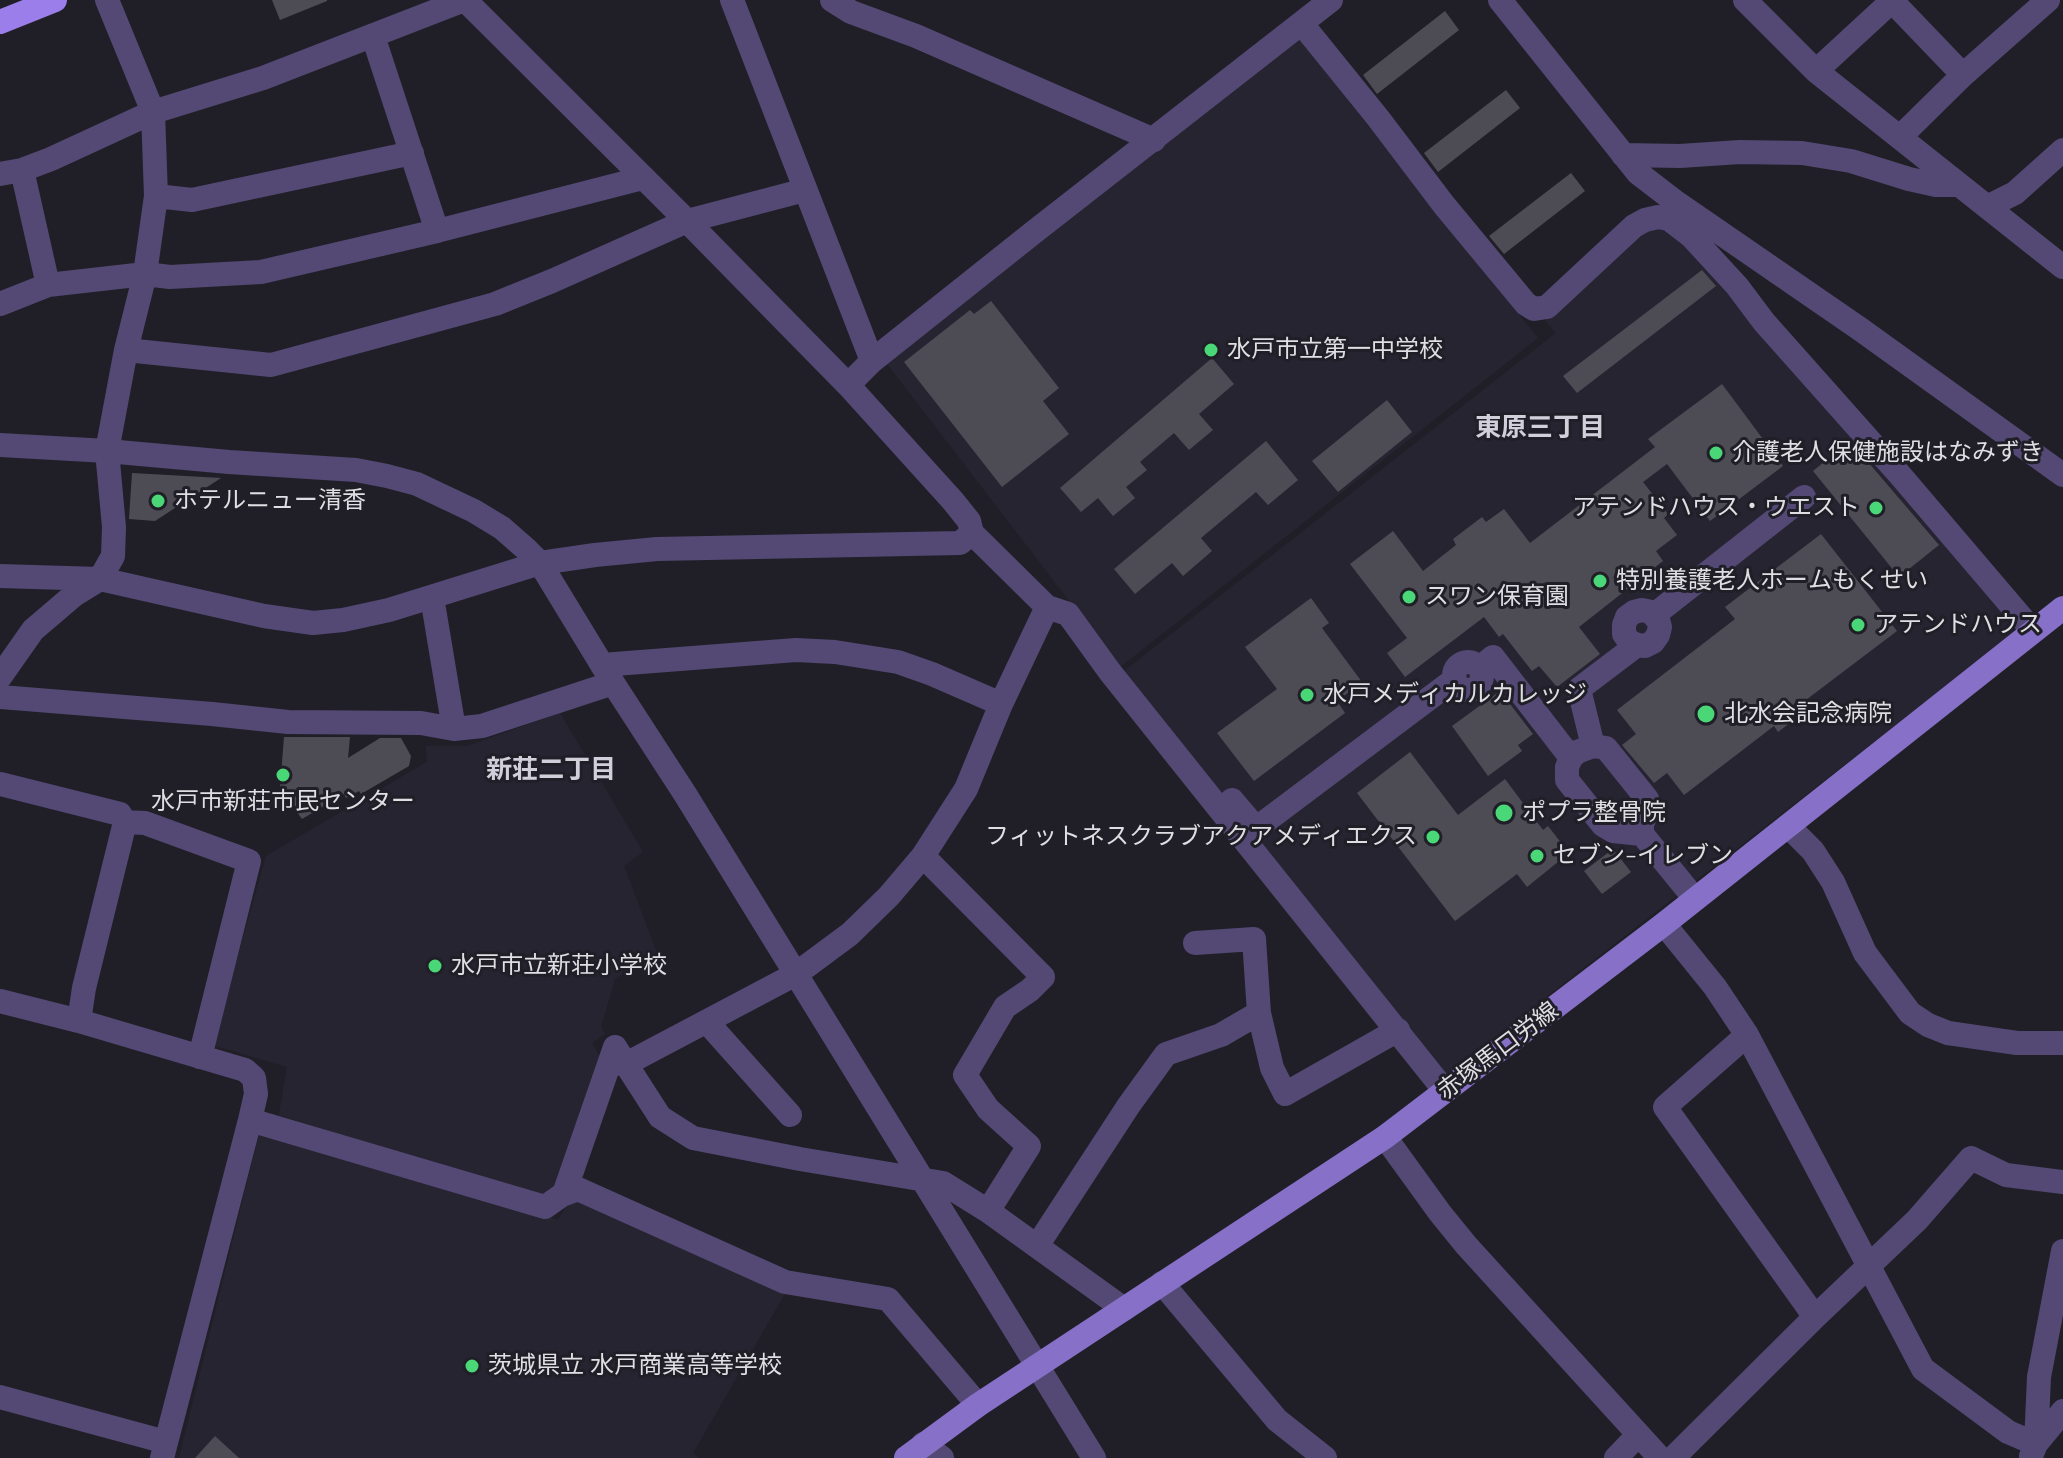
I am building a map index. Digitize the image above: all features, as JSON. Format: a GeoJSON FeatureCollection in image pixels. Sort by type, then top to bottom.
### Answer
{"type":"FeatureCollection","features":[{"type":"Feature","properties":{"kind":"highway"},"geometry":{"type":"LineString","coordinates":[[0,22],[55,0]]}},
{"type":"Feature","properties":{"kind":"main road","name":"赤塚馬口労線"},"geometry":{"type":"LineString","coordinates":[[924,1453],[978,1405],[1385,1137],[1664,924],[2063,608]]}},
{"type":"Feature","properties":{"kind":"street"},"geometry":{"type":"LineString","coordinates":[[0,677],[33,630],[74,595],[100,579],[113,556],[114,527],[107,451],[126,350],[145,274],[156,196],[153,112],[107,0]]}},
{"type":"Feature","properties":{"kind":"street"},"geometry":{"type":"LineString","coordinates":[[48,285],[11,172],[51,159],[153,112],[263,78],[465,0],[848,385],[953,501],[969,521],[972,533],[1047,607],[1068,614],[1110,672],[1445,1091]]}},
{"type":"Feature","properties":{"kind":"street"},"geometry":{"type":"LineString","coordinates":[[732,0],[872,361]]}},
{"type":"Feature","properties":{"kind":"street"},"geometry":{"type":"LineString","coordinates":[[832,0],[851,12],[916,36],[1154,140]]}},
{"type":"Feature","properties":{"kind":"street"},"geometry":{"type":"LineString","coordinates":[[848,385],[872,361],[1331,0]]}},
{"type":"Feature","properties":{"kind":"street"},"geometry":{"type":"LineString","coordinates":[[1500,0],[1638,173],[2063,475]]}},
{"type":"Feature","properties":{"kind":"street"},"geometry":{"type":"LineString","coordinates":[[1745,0],[1816,71],[2063,267]]}},
{"type":"Feature","properties":{"kind":"street"},"geometry":{"type":"LineString","coordinates":[[1816,71],[1892,0],[1963,75]]}},
{"type":"Feature","properties":{"kind":"street"},"geometry":{"type":"LineString","coordinates":[[1900,137],[1963,75],[2022,8],[2048,0]]}},
{"type":"Feature","properties":{"kind":"street"},"geometry":{"type":"LineString","coordinates":[[1302,24],[1444,205],[1526,304],[1534,309],[1547,307],[1634,226],[1645,220],[1658,217],[1669,219],[1691,236],[2033,631]]}},
{"type":"Feature","properties":{"kind":"street"},"geometry":{"type":"LineString","coordinates":[[373,36],[437,231]]}},
{"type":"Feature","properties":{"kind":"street"},"geometry":{"type":"LineString","coordinates":[[1987,207],[2015,193],[2063,150]]}},
{"type":"Feature","properties":{"kind":"street"},"geometry":{"type":"LineString","coordinates":[[156,196],[192,200],[412,153]]}},
{"type":"Feature","properties":{"kind":"street"},"geometry":{"type":"LineString","coordinates":[[1623,155],[1802,153],[1851,161],[1936,185],[1959,185]]}},
{"type":"Feature","properties":{"kind":"street"},"geometry":{"type":"LineString","coordinates":[[0,304],[48,285],[145,274],[170,277],[261,272],[643,178]]}},
{"type":"Feature","properties":{"kind":"street"},"geometry":{"type":"LineString","coordinates":[[126,350],[271,365],[495,304],[687,221],[805,190]]}},
{"type":"Feature","properties":{"kind":"street"},"geometry":{"type":"LineString","coordinates":[[0,445],[356,470],[387,476],[417,484],[474,511],[502,528],[540,563],[1094,1458]]}},
{"type":"Feature","properties":{"kind":"street"},"geometry":{"type":"LineString","coordinates":[[1593,746],[1579,689],[1637,645],[1645,646],[1653,642],[1660,627],[1654,615],[1804,497]]}},
{"type":"Feature","properties":{"kind":"street"},"geometry":{"type":"LineString","coordinates":[[0,576],[100,579],[264,616],[313,623],[343,620],[432,597],[540,563],[657,549],[960,543],[972,533]]}},
{"type":"Feature","properties":{"kind":"street"},"geometry":{"type":"LineString","coordinates":[[432,597],[454,729]]}},
{"type":"Feature","properties":{"kind":"street"},"geometry":{"type":"LineString","coordinates":[[564,1194],[620,1056],[707,1022],[796,974],[850,934],[889,896],[923,856],[966,789],[1001,704],[1047,607]]}},
{"type":"Feature","properties":{"kind":"street"},"geometry":{"type":"LineString","coordinates":[[0,697],[288,722],[421,723],[454,729],[482,726],[608,674],[796,650],[835,652],[898,662],[1001,704]]}},
{"type":"Feature","properties":{"kind":"street"},"geometry":{"type":"LineString","coordinates":[[1195,778],[1202,774],[1212,775],[1249,820],[1256,825],[1262,824],[1455,679],[1462,688],[1474,689],[1482,680],[1480,668],[1493,657],[1571,758]]}},
{"type":"Feature","properties":{"kind":"street"},"geometry":{"type":"LineString","coordinates":[[1642,834],[1613,831],[1603,825],[1567,780],[1566,771],[1571,758],[1586,747],[1606,748],[1647,799],[1648,810],[1642,824],[1642,834],[1695,899]]}},
{"type":"Feature","properties":{"kind":"street"},"geometry":{"type":"LineString","coordinates":[[0,784],[120,814],[125,822],[84,988],[79,1021]]}},
{"type":"Feature","properties":{"kind":"street"},"geometry":{"type":"LineString","coordinates":[[125,822],[145,823],[249,861],[200,1057]]}},
{"type":"Feature","properties":{"kind":"street"},"geometry":{"type":"LineString","coordinates":[[1788,826],[1813,851],[1833,882],[1865,953],[1910,1013],[1948,1033],[2017,1043],[2063,1043]]}},
{"type":"Feature","properties":{"kind":"street"},"geometry":{"type":"LineString","coordinates":[[923,856],[1043,977],[1005,1007],[965,1075],[988,1109],[1029,1146],[988,1211]]}},
{"type":"Feature","properties":{"kind":"street"},"geometry":{"type":"LineString","coordinates":[[1664,924],[1715,987],[1747,1035],[1923,1369],[2033,1451]]}},
{"type":"Feature","properties":{"kind":"street"},"geometry":{"type":"LineString","coordinates":[[1195,943],[1254,939],[1259,1013],[1272,1068],[1285,1094],[1398,1030]]}},
{"type":"Feature","properties":{"kind":"street"},"geometry":{"type":"LineString","coordinates":[[0,1001],[245,1070],[254,1078],[256,1094],[164,1450],[0,1397]]}},
{"type":"Feature","properties":{"kind":"street"},"geometry":{"type":"LineString","coordinates":[[1037,1246],[1166,1054],[1221,1035],[1259,1013]]}},
{"type":"Feature","properties":{"kind":"street"},"geometry":{"type":"LineString","coordinates":[[707,1022],[790,1115]]}},
{"type":"Feature","properties":{"kind":"street"},"geometry":{"type":"LineString","coordinates":[[1747,1035],[1665,1107],[1815,1317]]}},
{"type":"Feature","properties":{"kind":"street"},"geometry":{"type":"LineString","coordinates":[[620,1056],[660,1117],[693,1138],[943,1183],[988,1211],[1124,1309]]}},
{"type":"Feature","properties":{"kind":"street"},"geometry":{"type":"LineString","coordinates":[[250,1120],[545,1207],[578,1189],[785,1282],[888,1299],[978,1405]]}},
{"type":"Feature","properties":{"kind":"street"},"geometry":{"type":"LineString","coordinates":[[1385,1137],[1466,1245],[1660,1458]]}},
{"type":"Feature","properties":{"kind":"street"},"geometry":{"type":"LineString","coordinates":[[1673,1458],[1917,1220],[1971,1158],[2006,1175],[2063,1182]]}},
{"type":"Feature","properties":{"kind":"street"},"geometry":{"type":"LineString","coordinates":[[2033,1451],[2039,1377],[2063,1251]]}},
{"type":"Feature","properties":{"kind":"street"},"geometry":{"type":"LineString","coordinates":[[1162,1283],[1277,1420],[1325,1458]]}},
{"type":"Feature","properties":{"kind":"street"},"geometry":{"type":"LineString","coordinates":[[2033,1451],[2063,1411]]}},
{"type":"Feature","properties":{"kind":"street"},"geometry":{"type":"LineString","coordinates":[[1616,1458],[1638,1435]]}},
{"type":"Feature","properties":{"kind":"shaded area","name":"水戸市立第一中学校"},"geometry":{"type":"Polygon","coordinates":[[[1299,39],[1538,338],[1120,667],[885,361],[1299,39]]]}},
{"type":"Feature","properties":{"kind":"shaded area"},"geometry":{"type":"Polygon","coordinates":[[[1658,224],[1678,234],[2019,629],[1446,1075],[1123,672],[1556,333],[1545,320],[1639,231],[1658,224]]]}},
{"type":"Feature","properties":{"kind":"shaded area","name":"水戸市立新荘小学校"},"geometry":{"type":"Polygon","coordinates":[[[560,713],[643,852],[624,866],[657,953],[615,979],[601,1027],[605,1034],[592,1043],[600,1057],[556,1191],[543,1200],[279,1115],[287,1067],[213,1045],[266,856],[427,762],[426,746],[467,746],[560,713]]]}},
{"type":"Feature","properties":{"kind":"shaded area","name":"茨城県立 水戸商業高等学校"},"geometry":{"type":"Polygon","coordinates":[[[260,1130],[558,1220],[570,1201],[582,1196],[787,1290],[693,1453],[699,1458],[179,1458],[260,1130]]]}},
{"type":"Feature","properties":{"kind":"building"},"geometry":{"type":"Polygon","coordinates":[[[272,0],[327,0],[327,1],[280,20],[272,0]]]}},
{"type":"Feature","properties":{"kind":"building"},"geometry":{"type":"Polygon","coordinates":[[[1445,11],[1459,30],[1377,94],[1363,75],[1445,11]]]}},
{"type":"Feature","properties":{"kind":"building"},"geometry":{"type":"Polygon","coordinates":[[[1506,90],[1520,108],[1438,172],[1424,153],[1506,90]]]}},
{"type":"Feature","properties":{"kind":"building"},"geometry":{"type":"Polygon","coordinates":[[[1571,173],[1585,191],[1504,254],[1489,236],[1571,173]]]}},
{"type":"Feature","properties":{"kind":"building"},"geometry":{"type":"Polygon","coordinates":[[[1702,270],[1716,286],[1577,393],[1563,376],[1702,270]]]}},
{"type":"Feature","properties":{"kind":"building"},"geometry":{"type":"Polygon","coordinates":[[[991,301],[1059,388],[1043,401],[1069,434],[1002,487],[904,362],[970,310],[974,314],[991,301]]]}},
{"type":"Feature","properties":{"kind":"building"},"geometry":{"type":"Polygon","coordinates":[[[1212,358],[1234,384],[1199,414],[1213,430],[1189,450],[1174,433],[1140,462],[1147,470],[1126,487],[1135,498],[1113,516],[1098,498],[1081,512],[1060,488],[1212,358]]]}},
{"type":"Feature","properties":{"kind":"building"},"geometry":{"type":"Polygon","coordinates":[[[1722,384],[1783,466],[1710,521],[1667,464],[1643,482],[1668,514],[1664,518],[1677,535],[1656,551],[1663,561],[1579,627],[1600,654],[1557,687],[1539,666],[1532,671],[1503,634],[1499,637],[1484,617],[1405,677],[1387,653],[1407,638],[1350,564],[1393,531],[1423,571],[1456,545],[1453,539],[1482,517],[1486,522],[1504,509],[1530,543],[1655,447],[1648,439],[1722,384]]]}},
{"type":"Feature","properties":{"kind":"building"},"geometry":{"type":"Polygon","coordinates":[[[1387,400],[1412,432],[1338,492],[1312,461],[1387,400]]]}},
{"type":"Feature","properties":{"kind":"building"},"geometry":{"type":"Polygon","coordinates":[[[1266,441],[1298,480],[1268,505],[1256,492],[1201,538],[1212,551],[1183,576],[1172,563],[1135,594],[1114,569],[1266,441]]]}},
{"type":"Feature","properties":{"kind":"building","name":"アテンドハウス・ウエスト"},"geometry":{"type":"Polygon","coordinates":[[[1850,441],[1939,545],[1899,577],[1813,471],[1850,441]]]}},
{"type":"Feature","properties":{"kind":"building","name":"ホテルニュー清香"},"geometry":{"type":"Polygon","coordinates":[[[132,473],[221,478],[155,521],[129,519],[132,473]]]}},
{"type":"Feature","properties":{"kind":"building"},"geometry":{"type":"Polygon","coordinates":[[[1821,534],[1897,631],[1790,712],[1795,719],[1778,732],[1774,726],[1684,795],[1667,773],[1654,783],[1622,745],[1636,734],[1617,710],[1735,619],[1725,607],[1821,534]]]}},
{"type":"Feature","properties":{"kind":"building","name":"水戸メディカルカレッジ"},"geometry":{"type":"Polygon","coordinates":[[[1311,598],[1329,623],[1322,628],[1362,682],[1337,701],[1345,713],[1254,781],[1217,733],[1277,689],[1245,647],[1311,598]]]}},
{"type":"Feature","properties":{"kind":"building"},"geometry":{"type":"Polygon","coordinates":[[[1500,691],[1533,734],[1518,745],[1522,751],[1488,776],[1452,726],[1500,691]]]}},
{"type":"Feature","properties":{"kind":"building"},"geometry":{"type":"Polygon","coordinates":[[[284,737],[350,737],[348,758],[380,738],[401,738],[411,756],[409,766],[361,794],[359,791],[346,798],[344,794],[302,819],[280,788],[284,737]]]}},
{"type":"Feature","properties":{"kind":"building","name":"フィットネスクラブアクアメディエクス"},"geometry":{"type":"Polygon","coordinates":[[[1410,752],[1458,815],[1505,779],[1543,830],[1548,826],[1569,853],[1527,887],[1517,874],[1455,921],[1357,793],[1410,752]]]}},
{"type":"Feature","properties":{"kind":"building"},"geometry":{"type":"Polygon","coordinates":[[[1613,849],[1631,872],[1602,894],[1584,871],[1613,849]]]}},
{"type":"Feature","properties":{"kind":"building"},"geometry":{"type":"Polygon","coordinates":[[[215,1436],[239,1458],[195,1458],[215,1436]]]}},
{"type":"Feature","properties":{"kind":"place","name":"水戸市立第一中学校"},"geometry":{"type":"Point","coordinates":[1211,350]}},
{"type":"Feature","properties":{"kind":"place","name":"介護老人保健施設はなみずき"},"geometry":{"type":"Point","coordinates":[1716,453]}},
{"type":"Feature","properties":{"kind":"place","name":"ホテルニュー清香"},"geometry":{"type":"Point","coordinates":[158,501]}},
{"type":"Feature","properties":{"kind":"place","name":"アテンドハウス・ウエスト"},"geometry":{"type":"Point","coordinates":[1876,508]}},
{"type":"Feature","properties":{"kind":"place","name":"特別養護老人ホームもくせい"},"geometry":{"type":"Point","coordinates":[1600,581]}},
{"type":"Feature","properties":{"kind":"place","name":"スワン保育園"},"geometry":{"type":"Point","coordinates":[1409,597]}},
{"type":"Feature","properties":{"kind":"place","name":"アテンドハウス"},"geometry":{"type":"Point","coordinates":[1858,625]}},
{"type":"Feature","properties":{"kind":"place","name":"水戸メディカルカレッジ"},"geometry":{"type":"Point","coordinates":[1307,695]}},
{"type":"Feature","properties":{"kind":"place","name":"北水会記念病院"},"geometry":{"type":"Point","coordinates":[1706,714]}},
{"type":"Feature","properties":{"kind":"place","name":"水戸市新荘市民センター"},"geometry":{"type":"Point","coordinates":[283,775]}},
{"type":"Feature","properties":{"kind":"place","name":"ポプラ整骨院"},"geometry":{"type":"Point","coordinates":[1504,813]}},
{"type":"Feature","properties":{"kind":"place","name":"フィットネスクラブアクアメディエクス"},"geometry":{"type":"Point","coordinates":[1433,837]}},
{"type":"Feature","properties":{"kind":"place","name":"セブン-イレブン"},"geometry":{"type":"Point","coordinates":[1537,856]}},
{"type":"Feature","properties":{"kind":"place","name":"水戸市立新荘小学校"},"geometry":{"type":"Point","coordinates":[435,966]}},
{"type":"Feature","properties":{"kind":"place","name":"茨城県立 水戸商業高等学校"},"geometry":{"type":"Point","coordinates":[472,1366]}},
{"type":"Feature","properties":{"kind":"district","name":"東原三丁目"},"geometry":{"type":"Point","coordinates":[1540,428]}},
{"type":"Feature","properties":{"kind":"district","name":"新荘二丁目"},"geometry":{"type":"Point","coordinates":[551,770]}}]}
